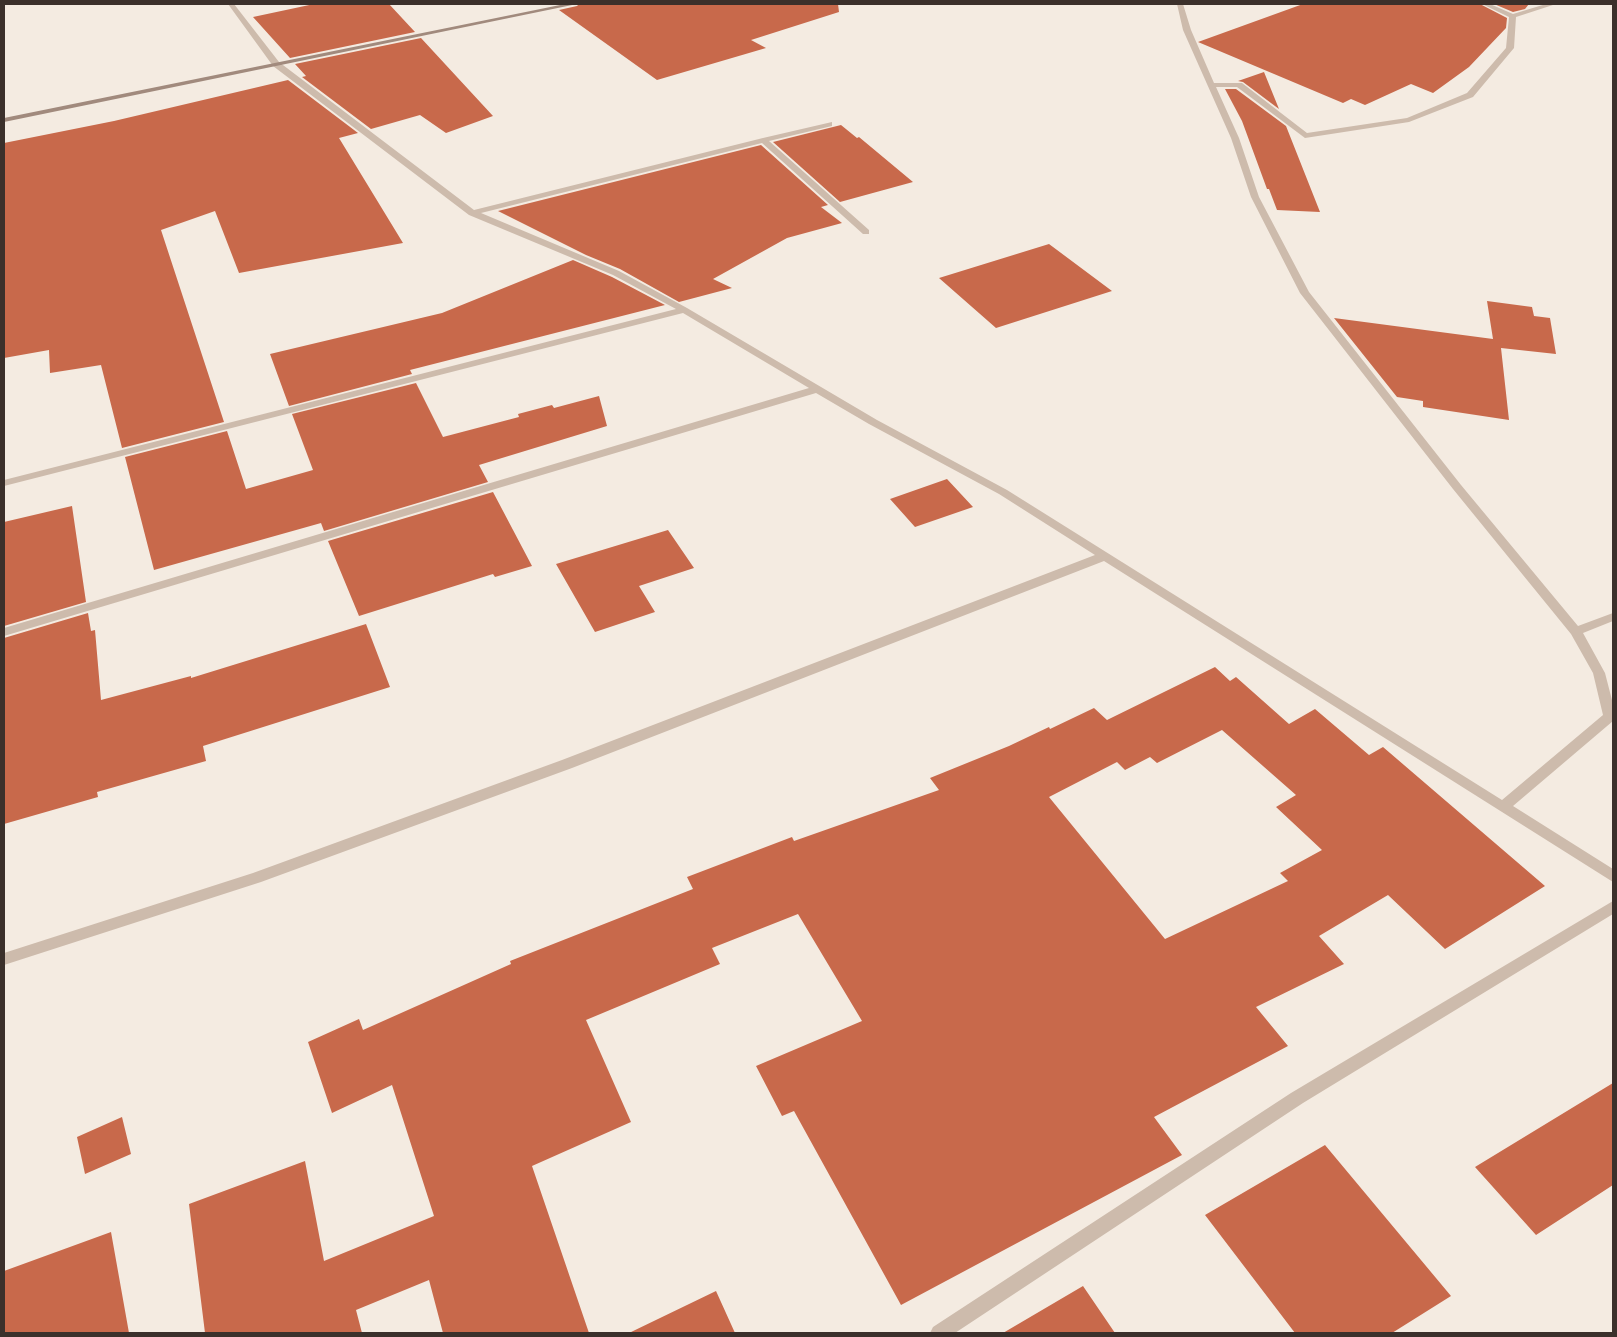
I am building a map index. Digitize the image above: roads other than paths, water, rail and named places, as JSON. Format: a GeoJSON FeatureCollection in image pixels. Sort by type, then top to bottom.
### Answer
{"type":"FeatureCollection","features":[{"type":"Feature","properties":{"kind":"main road"},"geometry":{"type":"LineString","coordinates":[[4,120],[574,4]]}},
{"type":"Feature","properties":{"kind":"street"},"geometry":{"type":"LineString","coordinates":[[231,4],[276,64],[472,213],[616,273],[684,310],[873,422],[1003,492],[1613,876]]}},
{"type":"Feature","properties":{"kind":"street"},"geometry":{"type":"LineString","coordinates":[[1180,4],[1188,30],[1235,138],[1255,197],[1305,293],[1457,488],[1576,631],[1599,673],[1610,717],[1504,806]]}},
{"type":"Feature","properties":{"kind":"street"},"geometry":{"type":"LineString","coordinates":[[1485,4],[1513,16],[1553,4]]}},
{"type":"Feature","properties":{"kind":"street"},"geometry":{"type":"LineString","coordinates":[[1212,85],[1239,85],[1305,136],[1409,120],[1470,94],[1510,48],[1513,16]]}},
{"type":"Feature","properties":{"kind":"street"},"geometry":{"type":"LineString","coordinates":[[472,213],[829,124]]}},
{"type":"Feature","properties":{"kind":"street"},"geometry":{"type":"LineString","coordinates":[[764,140],[866,232]]}},
{"type":"Feature","properties":{"kind":"street"},"geometry":{"type":"LineString","coordinates":[[4,483],[684,310]]}},
{"type":"Feature","properties":{"kind":"street"},"geometry":{"type":"LineString","coordinates":[[4,632],[818,389]]}},
{"type":"Feature","properties":{"kind":"street"},"geometry":{"type":"LineString","coordinates":[[4,960],[256,878],[540,774],[1105,556]]}},
{"type":"Feature","properties":{"kind":"street"},"geometry":{"type":"LineString","coordinates":[[1576,631],[1613,617]]}},
{"type":"Feature","properties":{"kind":"street"},"geometry":{"type":"LineString","coordinates":[[939,1333],[1296,1098],[1613,907]]}}]}
